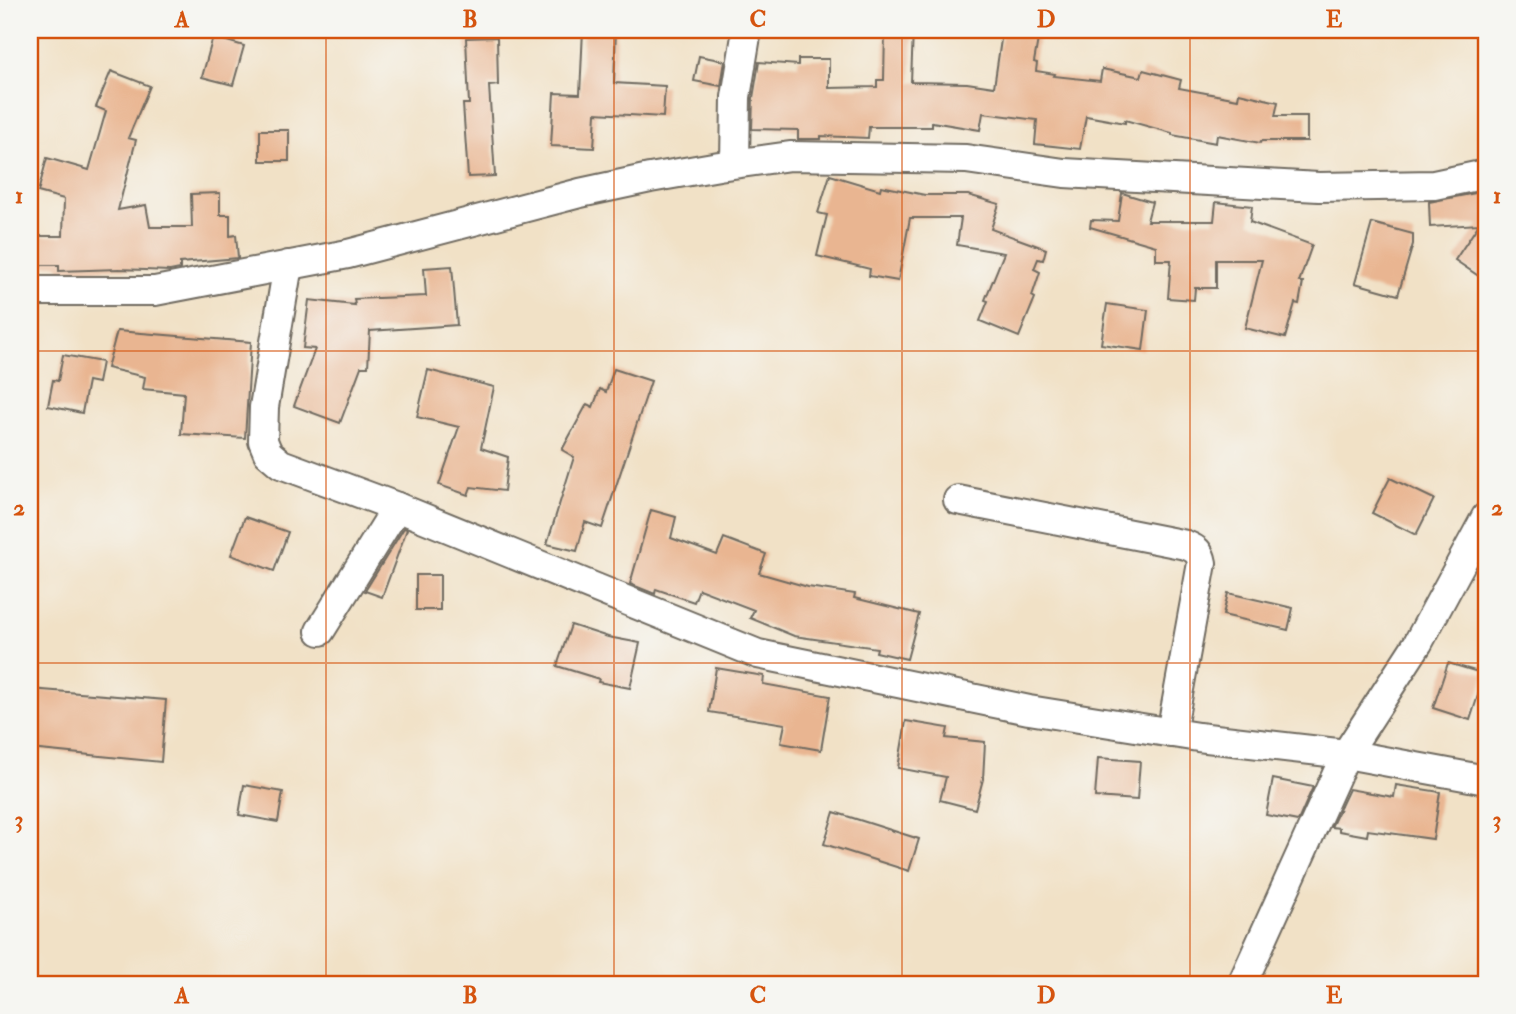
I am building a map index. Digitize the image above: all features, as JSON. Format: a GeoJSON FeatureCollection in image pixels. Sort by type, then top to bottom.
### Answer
{"type":"FeatureCollection","features":[{"type":"Feature","properties":{"kind":"street"},"geometry":{"type":"LineString","coordinates":[[735,163],[736,97],[747,30]]}},
{"type":"Feature","properties":{"kind":"street"},"geometry":{"type":"LineString","coordinates":[[30,292],[155,290],[348,254],[580,193],[735,163],[790,156],[966,159],[1064,173],[1319,187],[1434,185],[1486,174]]}},
{"type":"Feature","properties":{"kind":"street"},"geometry":{"type":"LineString","coordinates":[[288,265],[264,407],[263,441],[268,453],[281,464],[397,507],[758,654],[1029,710],[1171,733],[1346,754],[1486,780]]}},
{"type":"Feature","properties":{"kind":"street"},"geometry":{"type":"LineString","coordinates":[[958,500],[1186,545],[1201,554],[1202,562],[1171,733]]}},
{"type":"Feature","properties":{"kind":"street"},"geometry":{"type":"LineString","coordinates":[[320,631],[397,507]]}},
{"type":"Feature","properties":{"kind":"street"},"geometry":{"type":"LineString","coordinates":[[1242,984],[1346,754],[1418,643],[1486,517]]}},
{"type":"Feature","properties":{"kind":"building"},"geometry":{"type":"Polygon","coordinates":[[[583,30],[616,30],[614,83],[665,86],[663,117],[596,113],[594,148],[551,146],[554,93],[580,94],[583,30]]]}},
{"type":"Feature","properties":{"kind":"building"},"geometry":{"type":"Polygon","coordinates":[[[885,30],[913,30],[911,82],[967,83],[994,87],[1002,33],[1038,39],[1034,62],[1037,63],[1036,71],[1055,74],[1054,76],[1100,81],[1102,69],[1141,77],[1143,70],[1181,80],[1179,88],[1238,99],[1239,93],[1278,102],[1275,116],[1307,116],[1307,141],[1260,143],[1217,135],[1216,143],[1172,135],[1125,120],[1125,123],[1086,116],[1080,149],[1035,144],[1037,120],[983,113],[980,130],[932,122],[932,127],[869,127],[868,138],[821,136],[821,139],[798,139],[798,130],[752,129],[753,98],[759,62],[798,65],[798,59],[829,59],[829,88],[877,87],[877,80],[884,80],[885,30]]]}},
{"type":"Feature","properties":{"kind":"building"},"geometry":{"type":"Polygon","coordinates":[[[213,37],[244,46],[233,85],[202,77],[213,37]]]}},
{"type":"Feature","properties":{"kind":"building"},"geometry":{"type":"Polygon","coordinates":[[[497,37],[498,85],[489,86],[495,176],[468,177],[463,104],[469,104],[466,38],[497,37]]]}},
{"type":"Feature","properties":{"kind":"building"},"geometry":{"type":"Polygon","coordinates":[[[699,56],[725,61],[721,86],[694,81],[699,56]]]}},
{"type":"Feature","properties":{"kind":"building"},"geometry":{"type":"Polygon","coordinates":[[[111,71],[150,86],[128,138],[136,140],[118,210],[146,205],[150,227],[192,227],[191,194],[220,193],[220,215],[230,215],[230,236],[236,235],[238,258],[180,263],[180,269],[170,271],[59,271],[59,265],[31,265],[31,236],[63,236],[64,199],[38,192],[47,158],[89,170],[106,111],[96,107],[111,71]]]}},
{"type":"Feature","properties":{"kind":"building"},"geometry":{"type":"Polygon","coordinates":[[[260,130],[289,130],[289,161],[260,161],[260,130]]]}},
{"type":"Feature","properties":{"kind":"building"},"geometry":{"type":"Polygon","coordinates":[[[830,175],[880,190],[881,186],[925,195],[968,195],[999,204],[991,229],[1046,249],[1043,260],[1038,259],[1034,269],[1040,272],[1032,296],[1035,298],[1019,337],[980,321],[988,301],[985,300],[1004,253],[957,245],[961,218],[910,218],[898,281],[869,276],[870,269],[817,256],[827,215],[818,213],[830,175]]]}},
{"type":"Feature","properties":{"kind":"building"},"geometry":{"type":"Polygon","coordinates":[[[1486,191],[1486,281],[1455,260],[1479,224],[1430,227],[1429,202],[1486,191]]]}},
{"type":"Feature","properties":{"kind":"building"},"geometry":{"type":"Polygon","coordinates":[[[1122,193],[1152,202],[1147,221],[1214,221],[1216,202],[1252,206],[1250,222],[1312,245],[1299,282],[1303,282],[1299,304],[1295,303],[1285,338],[1245,328],[1262,260],[1216,260],[1216,288],[1195,288],[1194,300],[1168,298],[1171,260],[1156,260],[1156,246],[1090,227],[1091,220],[1118,221],[1122,193]]]}},
{"type":"Feature","properties":{"kind":"building"},"geometry":{"type":"Polygon","coordinates":[[[1372,223],[1413,234],[1413,244],[1398,295],[1355,283],[1372,223]]]}},
{"type":"Feature","properties":{"kind":"building"},"geometry":{"type":"Polygon","coordinates":[[[452,266],[457,325],[370,331],[368,367],[361,367],[340,423],[294,406],[315,349],[303,348],[309,300],[355,305],[354,299],[426,296],[424,268],[452,266]]]}},
{"type":"Feature","properties":{"kind":"building"},"geometry":{"type":"Polygon","coordinates":[[[1107,304],[1148,310],[1143,350],[1101,344],[1107,304]]]}},
{"type":"Feature","properties":{"kind":"building"},"geometry":{"type":"Polygon","coordinates":[[[117,331],[251,342],[245,438],[181,434],[184,393],[143,389],[145,377],[107,368],[117,331]]]}},
{"type":"Feature","properties":{"kind":"building"},"geometry":{"type":"Polygon","coordinates":[[[63,355],[102,362],[98,383],[88,381],[82,413],[48,406],[53,380],[58,381],[63,355]]]}},
{"type":"Feature","properties":{"kind":"building"},"geometry":{"type":"Polygon","coordinates":[[[614,369],[651,381],[602,528],[585,522],[577,551],[547,544],[574,457],[562,450],[587,404],[593,407],[600,389],[606,392],[614,369]]]}},
{"type":"Feature","properties":{"kind":"building"},"geometry":{"type":"Polygon","coordinates":[[[428,370],[494,387],[481,448],[508,457],[504,491],[471,487],[468,495],[439,485],[459,427],[417,417],[428,370]]]}},
{"type":"Feature","properties":{"kind":"building"},"geometry":{"type":"Polygon","coordinates":[[[1390,478],[1434,499],[1416,535],[1372,513],[1390,478]]]}},
{"type":"Feature","properties":{"kind":"building"},"geometry":{"type":"Polygon","coordinates":[[[651,510],[676,517],[671,538],[717,555],[724,538],[766,554],[759,573],[808,587],[855,594],[854,598],[919,614],[907,659],[876,652],[877,648],[794,636],[750,618],[754,610],[699,589],[694,602],[656,589],[655,594],[630,584],[651,510]]]}},
{"type":"Feature","properties":{"kind":"building"},"geometry":{"type":"Polygon","coordinates":[[[245,517],[288,532],[274,571],[231,555],[245,517]]]}},
{"type":"Feature","properties":{"kind":"building"},"geometry":{"type":"Polygon","coordinates":[[[404,528],[407,529],[382,597],[365,591],[404,528]]]}},
{"type":"Feature","properties":{"kind":"building"},"geometry":{"type":"Polygon","coordinates":[[[416,575],[440,575],[440,610],[416,610],[416,575]]]}},
{"type":"Feature","properties":{"kind":"building"},"geometry":{"type":"Polygon","coordinates":[[[1228,593],[1293,608],[1288,630],[1223,615],[1228,593]]]}},
{"type":"Feature","properties":{"kind":"building"},"geometry":{"type":"Polygon","coordinates":[[[571,625],[608,637],[640,643],[630,688],[598,682],[599,679],[557,666],[571,625]]]}},
{"type":"Feature","properties":{"kind":"building"},"geometry":{"type":"Polygon","coordinates":[[[1448,663],[1485,674],[1470,720],[1433,708],[1448,663]]]}},
{"type":"Feature","properties":{"kind":"building"},"geometry":{"type":"Polygon","coordinates":[[[716,668],[764,676],[763,684],[830,696],[821,750],[781,743],[785,724],[709,712],[716,668]]]}},
{"type":"Feature","properties":{"kind":"building"},"geometry":{"type":"Polygon","coordinates":[[[30,689],[166,700],[161,762],[30,749],[30,689]]]}},
{"type":"Feature","properties":{"kind":"building"},"geometry":{"type":"Polygon","coordinates":[[[906,721],[948,728],[946,738],[985,742],[983,779],[975,809],[940,800],[946,777],[898,768],[906,721]]]}},
{"type":"Feature","properties":{"kind":"building"},"geometry":{"type":"Polygon","coordinates":[[[1098,758],[1140,761],[1137,800],[1095,797],[1098,758]]]}},
{"type":"Feature","properties":{"kind":"building"},"geometry":{"type":"Polygon","coordinates":[[[1273,779],[1313,787],[1298,821],[1266,815],[1273,779]]]}},
{"type":"Feature","properties":{"kind":"building"},"geometry":{"type":"Polygon","coordinates":[[[244,785],[283,792],[278,822],[239,815],[244,785]]]}},
{"type":"Feature","properties":{"kind":"building"},"geometry":{"type":"Polygon","coordinates":[[[1396,785],[1440,792],[1433,839],[1368,830],[1367,836],[1331,827],[1349,789],[1394,797],[1396,785]]]}},
{"type":"Feature","properties":{"kind":"building"},"geometry":{"type":"Polygon","coordinates":[[[834,812],[919,839],[909,871],[824,844],[834,812]]]}}]}
